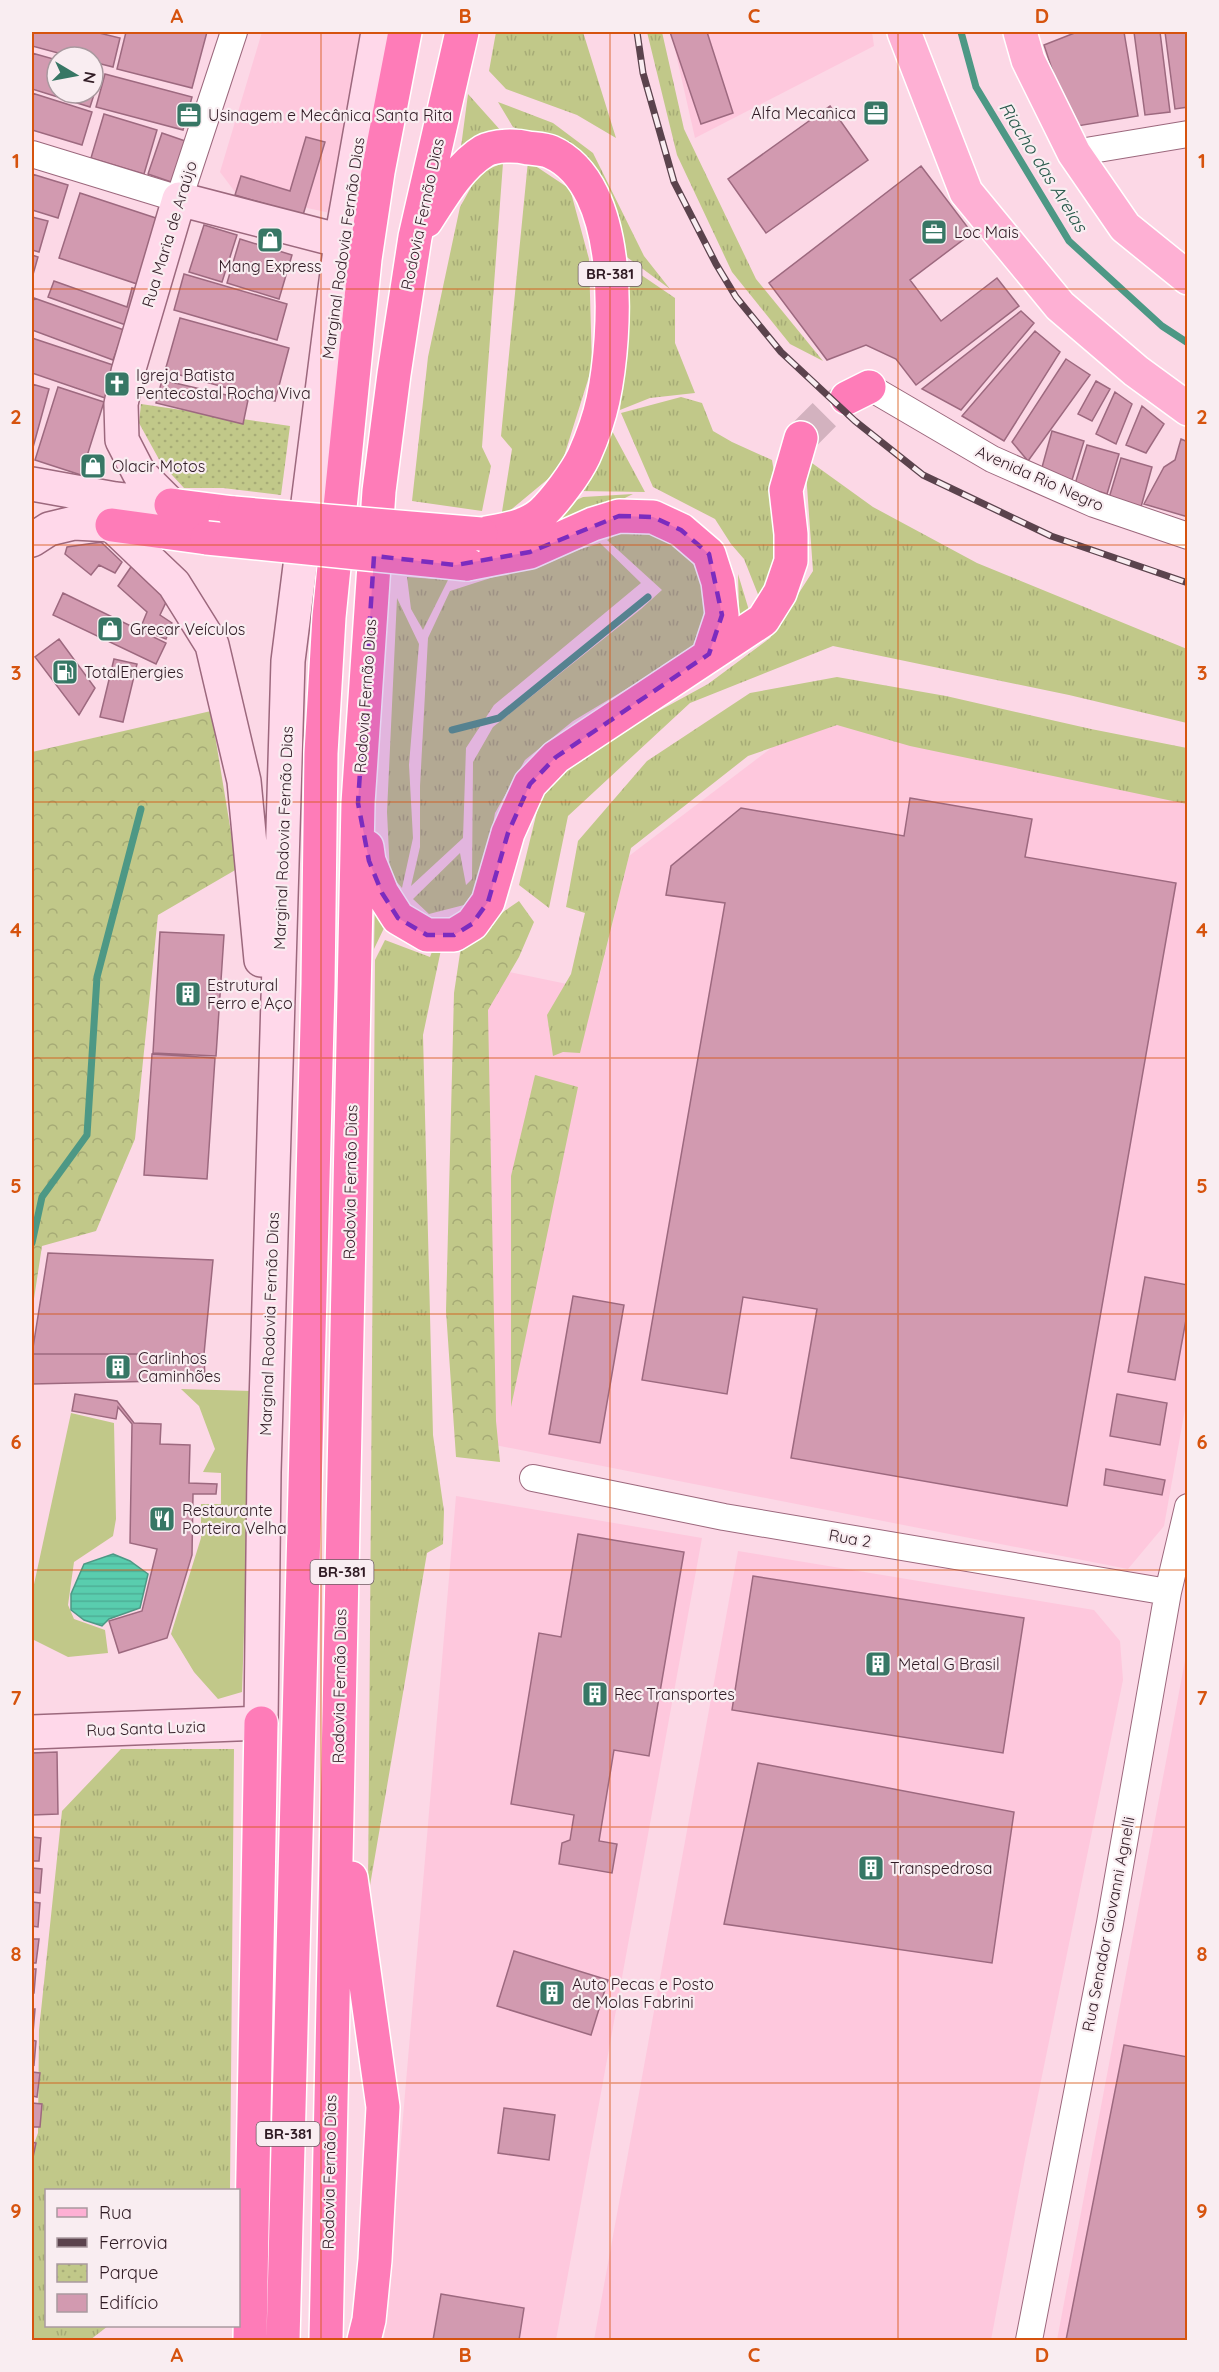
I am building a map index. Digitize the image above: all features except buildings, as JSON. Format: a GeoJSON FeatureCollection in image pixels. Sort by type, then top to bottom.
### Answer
{"type":"FeatureCollection","features":[{"type":"Feature","properties":{"kind":"highway","name":"BR-381"},"geometry":{"type":"LineString","coordinates":[[283,2340],[318,985],[321,753],[329,617],[365,259],[378,172],[405,32]]}},
{"type":"Feature","properties":{"kind":"highway","name":"Rodovia Fernão Dias"},"geometry":{"type":"LineString","coordinates":[[326,2340],[358,803],[379,491],[415,237],[462,32]]}},
{"type":"Feature","properties":{"kind":"highway","name":"BR-381"},"geometry":{"type":"LineString","coordinates":[[171,506],[481,534],[517,527],[540,514],[563,488],[583,458],[603,400],[609,361],[610,274],[605,235],[593,195],[575,169],[550,152],[513,146],[485,150],[455,178],[415,237]]}},
{"type":"Feature","properties":{"kind":"highway"},"geometry":{"type":"LineString","coordinates":[[358,803],[369,861],[382,893],[398,918],[427,935],[454,935],[472,924],[488,902],[508,833],[530,784],[556,757],[763,620],[780,593],[791,561],[791,534],[786,490],[801,438]]}},
{"type":"Feature","properties":{"kind":"highway"},"geometry":{"type":"LineString","coordinates":[[112,525],[207,538],[467,564],[530,552],[593,524],[619,516],[653,517],[681,530],[709,554],[718,582],[722,615],[709,654]]}},
{"type":"Feature","properties":{"kind":"highway","name":"BR-381"},"geometry":{"type":"LineString","coordinates":[[250,2340],[261,1723]]}},
{"type":"Feature","properties":{"kind":"highway"},"geometry":{"type":"LineString","coordinates":[[337,1785],[383,2107],[375,2260],[369,2320],[364,2340]]}},
{"type":"Feature","properties":{"kind":"main road","name":"Marginal Rodovia Fernão Dias"},"geometry":{"type":"LineString","coordinates":[[261,1723],[264,1472],[288,661],[341,241],[378,32]]}},
{"type":"Feature","properties":{"kind":"main road"},"geometry":{"type":"LineString","coordinates":[[904,32],[966,192],[1060,306],[1136,371],[1188,408]]}},
{"type":"Feature","properties":{"kind":"main road"},"geometry":{"type":"LineString","coordinates":[[1020,32],[1028,60],[1074,153],[1125,227],[1188,278]]}},
{"type":"Feature","properties":{"kind":"main road"},"geometry":{"type":"LineString","coordinates":[[179,200],[341,241]]}},
{"type":"Feature","properties":{"kind":"main road","name":"Rua Maria de Araújo"},"geometry":{"type":"LineString","coordinates":[[171,506],[139,473],[122,440],[121,404],[128,372],[179,200]]}},
{"type":"Feature","properties":{"kind":"main road"},"geometry":{"type":"LineString","coordinates":[[32,484],[115,499],[171,506]]}},
{"type":"Feature","properties":{"kind":"main road"},"geometry":{"type":"LineString","coordinates":[[32,503],[35,525],[32,539]]}},
{"type":"Feature","properties":{"kind":"main road"},"geometry":{"type":"LineString","coordinates":[[32,539],[49,529],[74,523],[112,525],[174,584],[212,645],[244,781],[274,1123]]}},
{"type":"Feature","properties":{"kind":"main road","name":"Rua Santa Luzia"},"geometry":{"type":"LineString","coordinates":[[32,1732],[261,1723]]}},
{"type":"Feature","properties":{"kind":"street","name":"Rua Maria de Araújo"},"geometry":{"type":"LineString","coordinates":[[179,200],[234,32]]}},
{"type":"Feature","properties":{"kind":"street"},"geometry":{"type":"LineString","coordinates":[[1074,153],[1188,134]]}},
{"type":"Feature","properties":{"kind":"street"},"geometry":{"type":"LineString","coordinates":[[32,154],[179,200]]}},
{"type":"Feature","properties":{"kind":"street","name":"Avenida Rio Negro"},"geometry":{"type":"LineString","coordinates":[[858,393],[992,459],[1094,504],[1188,536]]}},
{"type":"Feature","properties":{"kind":"street","name":"Rua 2"},"geometry":{"type":"LineString","coordinates":[[533,1478],[724,1517],[1168,1592]]}},
{"type":"Feature","properties":{"kind":"street","name":"Rua Senador Giovanni Agnelli"},"geometry":{"type":"LineString","coordinates":[[1029,2340],[1081,2061],[1110,1923],[1168,1592],[1188,1507]]}},
{"type":"Feature","properties":{"kind":"highlighted area"},"geometry":{"type":"Polygon","coordinates":[[[619,516],[653,517],[681,530],[709,554],[722,615],[709,654],[556,757],[530,784],[508,833],[488,902],[472,924],[454,935],[427,935],[398,918],[382,893],[369,861],[358,803],[374,556],[456,565],[530,552],[619,516]]]}},
{"type":"Feature","properties":{"kind":"shaded area"},"geometry":{"type":"Polygon","coordinates":[[[262,32],[368,32],[330,213],[235,192],[220,172],[262,32]]]}},
{"type":"Feature","properties":{"kind":"shaded area"},"geometry":{"type":"Polygon","coordinates":[[[671,32],[872,32],[874,46],[695,138],[671,32]]]}},
{"type":"Feature","properties":{"kind":"shaded area"},"geometry":{"type":"Polygon","coordinates":[[[841,718],[1187,793],[1187,1398],[1164,1526],[1128,1569],[485,1443],[476,965],[596,990],[629,856],[795,730],[841,718]]]}},
{"type":"Feature","properties":{"kind":"shaded area"},"geometry":{"type":"Polygon","coordinates":[[[456,1496],[702,1538],[556,2340],[384,2340],[456,1496]]]}},
{"type":"Feature","properties":{"kind":"shaded area"},"geometry":{"type":"Polygon","coordinates":[[[738,1551],[1094,1610],[1120,1641],[1123,1680],[1025,2159],[991,2340],[594,2340],[738,1551]]]}},
{"type":"Feature","properties":{"kind":"shaded area"},"geometry":{"type":"Polygon","coordinates":[[[113,1554],[130,1561],[148,1574],[140,1608],[109,1619],[102,1626],[84,1620],[71,1610],[71,1594],[84,1564],[113,1554]]]}},
{"type":"Feature","properties":{"kind":"shaded area"},"geometry":{"type":"Polygon","coordinates":[[[1187,1650],[1187,2340],[1057,2340],[1187,1650]]]}},
{"type":"Feature","properties":{"kind":"green space"},"geometry":{"type":"Polygon","coordinates":[[[496,32],[583,32],[616,138],[577,115],[506,89],[489,71],[496,32]]]}},
{"type":"Feature","properties":{"kind":"green space"},"geometry":{"type":"Polygon","coordinates":[[[647,32],[662,32],[684,129],[756,279],[823,361],[790,344],[732,272],[677,155],[647,32]]]}},
{"type":"Feature","properties":{"kind":"green space"},"geometry":{"type":"Polygon","coordinates":[[[468,94],[502,132],[491,133],[461,147],[468,94]]]}},
{"type":"Feature","properties":{"kind":"green space"},"geometry":{"type":"Polygon","coordinates":[[[498,102],[553,123],[593,153],[644,256],[670,289],[624,255],[612,204],[581,153],[513,127],[498,102]]]}},
{"type":"Feature","properties":{"kind":"green space"},"geometry":{"type":"Polygon","coordinates":[[[528,161],[570,189],[589,259],[592,367],[560,469],[501,518],[512,449],[501,436],[528,161]]]}},
{"type":"Feature","properties":{"kind":"green space"},"geometry":{"type":"Polygon","coordinates":[[[503,163],[482,447],[491,466],[482,511],[412,501],[428,357],[460,207],[479,173],[503,163]]]}},
{"type":"Feature","properties":{"kind":"green space"},"geometry":{"type":"Polygon","coordinates":[[[628,266],[675,298],[675,343],[695,393],[650,398],[620,410],[629,307],[628,266]]]}},
{"type":"Feature","properties":{"kind":"green space"},"geometry":{"type":"Polygon","coordinates":[[[681,397],[702,403],[713,431],[772,460],[776,484],[778,568],[761,602],[744,559],[715,519],[653,487],[621,413],[681,397]]]}},
{"type":"Feature","properties":{"kind":"green space"},"geometry":{"type":"Polygon","coordinates":[[[141,404],[290,426],[281,495],[223,488],[184,488],[161,463],[139,423],[141,404]]]}},
{"type":"Feature","properties":{"kind":"green space"},"geometry":{"type":"Polygon","coordinates":[[[611,429],[645,492],[579,491],[611,429]]]}},
{"type":"Feature","properties":{"kind":"green space"},"geometry":{"type":"Polygon","coordinates":[[[805,458],[873,507],[977,563],[1187,649],[1187,723],[1069,695],[833,646],[690,703],[568,816],[549,908],[519,885],[542,791],[591,748],[708,684],[770,638],[813,571],[805,458]]]}},
{"type":"Feature","properties":{"kind":"green space"},"geometry":{"type":"Polygon","coordinates":[[[633,494],[548,536],[568,504],[583,497],[633,494]]]}},
{"type":"Feature","properties":{"kind":"green space"},"geometry":{"type":"Polygon","coordinates":[[[624,530],[660,531],[688,551],[707,597],[698,642],[643,679],[573,721],[525,760],[495,813],[484,877],[464,905],[429,914],[413,899],[460,853],[466,885],[472,879],[473,762],[493,727],[662,590],[607,540],[624,530]]]}},
{"type":"Feature","properties":{"kind":"green space"},"geometry":{"type":"Polygon","coordinates":[[[600,543],[641,583],[494,705],[466,748],[463,838],[411,886],[420,847],[420,786],[428,638],[450,591],[600,543]]]}},
{"type":"Feature","properties":{"kind":"green space"},"geometry":{"type":"Polygon","coordinates":[[[738,574],[751,617],[733,637],[739,612],[738,574]]]}},
{"type":"Feature","properties":{"kind":"green space"},"geometry":{"type":"Polygon","coordinates":[[[407,577],[448,580],[423,630],[411,609],[407,577]]]}},
{"type":"Feature","properties":{"kind":"green space"},"geometry":{"type":"Polygon","coordinates":[[[397,598],[419,644],[409,765],[413,838],[402,888],[390,874],[387,812],[397,598]]]}},
{"type":"Feature","properties":{"kind":"green space"},"geometry":{"type":"Polygon","coordinates":[[[837,677],[946,696],[1187,748],[1187,804],[910,746],[837,725],[748,756],[631,848],[580,1053],[563,1052],[553,1056],[547,1015],[571,974],[585,913],[566,907],[578,841],[647,761],[750,693],[837,677]]]}},
{"type":"Feature","properties":{"kind":"green space"},"geometry":{"type":"Polygon","coordinates":[[[211,711],[237,869],[158,915],[135,1139],[96,1231],[42,1246],[32,1312],[32,752],[211,711]]]}},
{"type":"Feature","properties":{"kind":"green space"},"geometry":{"type":"Polygon","coordinates":[[[375,900],[442,945],[423,1035],[433,1435],[444,1511],[443,1544],[427,1553],[368,1897],[375,960],[385,940],[430,957],[433,949],[385,926],[374,949],[375,900]]]}},
{"type":"Feature","properties":{"kind":"green space"},"geometry":{"type":"Polygon","coordinates":[[[519,901],[534,922],[519,957],[488,1010],[496,1421],[500,1462],[456,1457],[446,1311],[454,993],[462,940],[519,901]]]}},
{"type":"Feature","properties":{"kind":"green space"},"geometry":{"type":"Polygon","coordinates":[[[535,1075],[578,1087],[511,1407],[511,1176],[535,1075]]]}},
{"type":"Feature","properties":{"kind":"green space"},"geometry":{"type":"Polygon","coordinates":[[[181,1389],[252,1391],[242,1692],[218,1699],[194,1672],[171,1634],[201,1538],[201,1504],[221,1504],[221,1473],[203,1472],[215,1449],[199,1406],[181,1389]]]}},
{"type":"Feature","properties":{"kind":"green space"},"geometry":{"type":"Polygon","coordinates":[[[71,1413],[114,1423],[116,1519],[113,1536],[74,1562],[68,1605],[74,1619],[105,1630],[108,1653],[68,1657],[34,1640],[33,1589],[71,1413]]]}},
{"type":"Feature","properties":{"kind":"green space"},"geometry":{"type":"Polygon","coordinates":[[[121,1749],[234,1749],[230,2189],[45,2189],[45,2327],[107,2327],[90,2340],[32,2340],[32,2149],[38,2133],[39,2030],[62,1811],[121,1749]]]}},
{"type":"Feature","properties":{"kind":"waterway","name":"Riacho das Areias"},"geometry":{"type":"LineString","coordinates":[[961,32],[976,87],[1069,241],[1162,326],[1188,343]]}},
{"type":"Feature","properties":{"kind":"waterway"},"geometry":{"type":"LineString","coordinates":[[452,730],[499,718],[648,597]]}},
{"type":"Feature","properties":{"kind":"waterway"},"geometry":{"type":"LineString","coordinates":[[32,1243],[42,1197],[87,1135],[97,977],[141,809]]}},
{"type":"Feature","properties":{"kind":"tunnel"},"geometry":{"type":"LineString","coordinates":[[801,438],[825,414],[847,398]]}},
{"type":"Feature","properties":{"kind":"railway"},"geometry":{"type":"LineString","coordinates":[[637,32],[643,73],[674,182],[716,264],[736,297],[781,352],[855,421],[923,475],[1051,536],[1188,583]]}},
{"type":"Feature","properties":{"kind":"place","name":"Alfa Mecanica"},"geometry":{"type":"Point","coordinates":[876,113]}},
{"type":"Feature","properties":{"kind":"place","name":"Usinagem e Mecânica Santa Rita"},"geometry":{"type":"Point","coordinates":[189,115]}},
{"type":"Feature","properties":{"kind":"place","name":"Loc Mais"},"geometry":{"type":"Point","coordinates":[934,232]}},
{"type":"Feature","properties":{"kind":"place","name":"Mang Express"},"geometry":{"type":"Point","coordinates":[270,240]}},
{"type":"Feature","properties":{"kind":"place","name":"Igreja Batista Pentecostal Rocha Viva"},"geometry":{"type":"Point","coordinates":[117,384]}},
{"type":"Feature","properties":{"kind":"place","name":"Olacir Motos"},"geometry":{"type":"Point","coordinates":[93,466]}},
{"type":"Feature","properties":{"kind":"place","name":"Grecar Veículos"},"geometry":{"type":"Point","coordinates":[110,629]}},
{"type":"Feature","properties":{"kind":"place","name":"TotalEnergies"},"geometry":{"type":"Point","coordinates":[65,672]}},
{"type":"Feature","properties":{"kind":"place","name":"Estrutural Ferro e Aço"},"geometry":{"type":"Point","coordinates":[188,994]}},
{"type":"Feature","properties":{"kind":"place","name":"Carlinhos Caminhões"},"geometry":{"type":"Point","coordinates":[118,1367]}},
{"type":"Feature","properties":{"kind":"place","name":"Restaurante Porteira Velha"},"geometry":{"type":"Point","coordinates":[162,1519]}},
{"type":"Feature","properties":{"kind":"place","name":"Metal G Brasil"},"geometry":{"type":"Point","coordinates":[878,1664]}},
{"type":"Feature","properties":{"kind":"place","name":"Rec Transportes"},"geometry":{"type":"Point","coordinates":[595,1694]}},
{"type":"Feature","properties":{"kind":"place","name":"Transpedrosa"},"geometry":{"type":"Point","coordinates":[871,1868]}},
{"type":"Feature","properties":{"kind":"place","name":"Auto Pecas e Posto de Molas Fabrini"},"geometry":{"type":"Point","coordinates":[552,1993]}}]}
